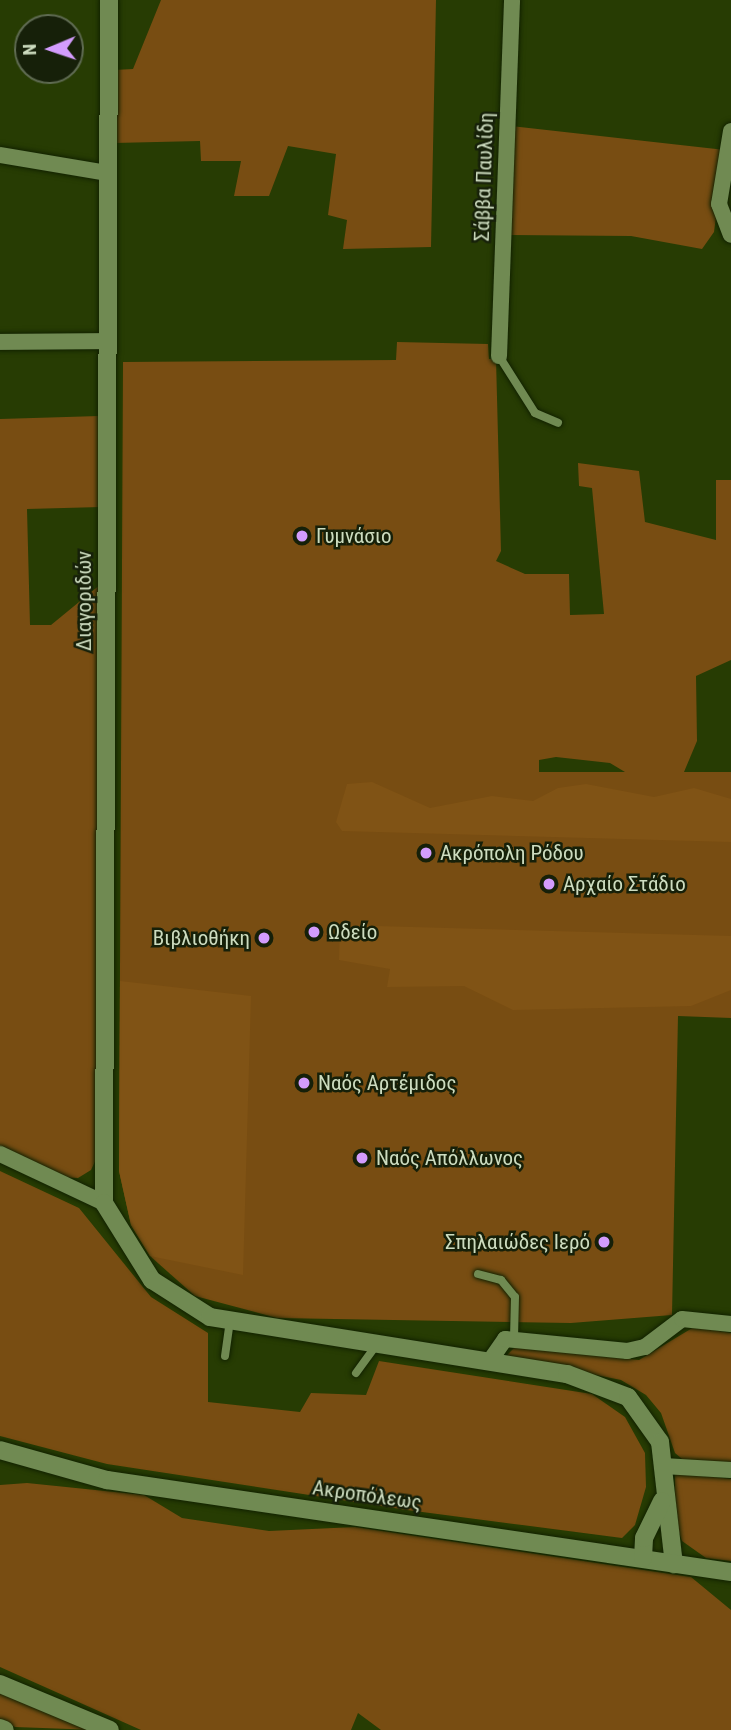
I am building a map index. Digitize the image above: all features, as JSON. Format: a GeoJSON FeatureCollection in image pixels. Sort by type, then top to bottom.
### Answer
{"type":"FeatureCollection","features":[{"type":"Feature","properties":{"kind":"street","name":"Διαγοριδών"},"geometry":{"type":"LineString","coordinates":[[104,1203],[109,0]]}},
{"type":"Feature","properties":{"kind":"street","name":"Σάββα Παυλίδη"},"geometry":{"type":"LineString","coordinates":[[499,356],[512,0]]}},
{"type":"Feature","properties":{"kind":"street"},"geometry":{"type":"LineString","coordinates":[[731,131],[719,204],[731,235]]}},
{"type":"Feature","properties":{"kind":"street"},"geometry":{"type":"LineString","coordinates":[[0,155],[108,173]]}},
{"type":"Feature","properties":{"kind":"street"},"geometry":{"type":"LineString","coordinates":[[0,342],[108,341]]}},
{"type":"Feature","properties":{"kind":"street"},"geometry":{"type":"LineString","coordinates":[[0,1154],[104,1203],[152,1280],[189,1307],[230,1322],[375,1347],[568,1374],[617,1390],[651,1423],[663,1466],[663,1501],[674,1564]]}},
{"type":"Feature","properties":{"kind":"street"},"geometry":{"type":"LineString","coordinates":[[489,1362],[498,1345],[514,1339],[626,1351],[645,1347],[682,1319],[731,1324]]}},
{"type":"Feature","properties":{"kind":"street","name":"Ακροπόλεως"},"geometry":{"type":"LineString","coordinates":[[0,1450],[107,1480],[731,1572]]}},
{"type":"Feature","properties":{"kind":"street"},"geometry":{"type":"LineString","coordinates":[[663,1466],[731,1470]]}},
{"type":"Feature","properties":{"kind":"street"},"geometry":{"type":"LineString","coordinates":[[643,1558],[644,1538],[663,1501]]}},
{"type":"Feature","properties":{"kind":"street"},"geometry":{"type":"LineString","coordinates":[[0,1684],[110,1730]]}},
{"type":"Feature","properties":{"kind":"street"},"geometry":{"type":"LineString","coordinates":[[0,1728],[5,1730]]}},
{"type":"Feature","properties":{"kind":"lane"},"geometry":{"type":"LineString","coordinates":[[499,356],[535,413],[558,423]]}},
{"type":"Feature","properties":{"kind":"lane"},"geometry":{"type":"LineString","coordinates":[[478,1274],[501,1280],[515,1297],[514,1339]]}},
{"type":"Feature","properties":{"kind":"lane"},"geometry":{"type":"LineString","coordinates":[[225,1356],[230,1322]]}},
{"type":"Feature","properties":{"kind":"lane"},"geometry":{"type":"LineString","coordinates":[[356,1373],[375,1347]]}},
{"type":"Feature","properties":{"kind":"shaded area"},"geometry":{"type":"Polygon","coordinates":[[[161,0],[436,0],[431,247],[343,249],[347,220],[328,215],[336,154],[288,146],[269,196],[234,196],[241,161],[201,161],[200,141],[114,143],[114,70],[133,69],[161,0]]]}},
{"type":"Feature","properties":{"kind":"shaded area"},"geometry":{"type":"Polygon","coordinates":[[[511,126],[725,150],[714,232],[702,249],[631,236],[510,235],[511,126]]]}},
{"type":"Feature","properties":{"kind":"shaded area","name":"Ακρόπολη Ρόδου"},"geometry":{"type":"Polygon","coordinates":[[[397,342],[488,344],[489,359],[496,359],[501,551],[496,561],[525,574],[569,574],[570,615],[604,614],[592,488],[579,486],[578,463],[639,471],[645,522],[716,540],[716,480],[731,480],[731,660],[696,676],[697,741],[684,772],[731,772],[731,1018],[678,1016],[672,1315],[571,1323],[277,1318],[195,1296],[150,1256],[131,1225],[119,1171],[123,362],[396,360],[397,342]],[[556,757],[539,760],[539,772],[625,772],[610,763],[556,757]]]}},
{"type":"Feature","properties":{"kind":"shaded area"},"geometry":{"type":"Polygon","coordinates":[[[99,416],[101,507],[27,509],[30,625],[51,625],[101,584],[99,1153],[91,1170],[78,1178],[59,1177],[0,1150],[0,419],[99,416]]]}},
{"type":"Feature","properties":{"kind":"shaded area"},"geometry":{"type":"Polygon","coordinates":[[[372,782],[430,808],[492,796],[533,801],[558,788],[586,784],[654,797],[694,788],[731,799],[731,842],[342,831],[336,822],[347,784],[372,782]]]}},
{"type":"Feature","properties":{"kind":"shaded area"},"geometry":{"type":"Polygon","coordinates":[[[340,925],[731,936],[731,990],[691,1006],[513,1010],[464,986],[387,987],[390,969],[339,960],[340,925]]]}},
{"type":"Feature","properties":{"kind":"shaded area"},"geometry":{"type":"Polygon","coordinates":[[[120,981],[251,996],[243,1275],[150,1256],[131,1225],[119,1171],[120,981]]]}},
{"type":"Feature","properties":{"kind":"shaded area"},"geometry":{"type":"Polygon","coordinates":[[[0,1171],[79,1208],[151,1297],[208,1333],[208,1402],[300,1412],[311,1393],[366,1395],[379,1361],[592,1394],[625,1417],[645,1453],[646,1487],[635,1525],[622,1538],[407,1510],[107,1464],[0,1436],[0,1171]]]}},
{"type":"Feature","properties":{"kind":"shaded area"},"geometry":{"type":"Polygon","coordinates":[[[694,1327],[731,1333],[731,1464],[688,1464],[675,1453],[661,1413],[646,1395],[621,1380],[505,1357],[515,1347],[639,1360],[694,1327]]]}},
{"type":"Feature","properties":{"kind":"shaded area"},"geometry":{"type":"Polygon","coordinates":[[[675,1472],[731,1479],[731,1561],[706,1558],[682,1541],[675,1521],[675,1472]]]}},
{"type":"Feature","properties":{"kind":"shaded area"},"geometry":{"type":"Polygon","coordinates":[[[27,1483],[144,1495],[182,1518],[269,1531],[355,1527],[691,1577],[731,1610],[731,1730],[381,1730],[358,1713],[351,1730],[141,1730],[0,1667],[0,1485],[27,1483]]]}},
{"type":"Feature","properties":{"kind":"shaded area"},"geometry":{"type":"Polygon","coordinates":[[[0,1689],[97,1730],[15,1727],[0,1721],[0,1689]]]}},
{"type":"Feature","properties":{"kind":"place","name":"Γυμνάσιο"},"geometry":{"type":"Point","coordinates":[302,536]}},
{"type":"Feature","properties":{"kind":"place","name":"Ακρόπολη Ρόδου"},"geometry":{"type":"Point","coordinates":[426,853]}},
{"type":"Feature","properties":{"kind":"place","name":"Αρχαίο Στάδιο"},"geometry":{"type":"Point","coordinates":[549,884]}},
{"type":"Feature","properties":{"kind":"place","name":"Ωδείο"},"geometry":{"type":"Point","coordinates":[314,932]}},
{"type":"Feature","properties":{"kind":"place","name":"Βιβλιοθήκη"},"geometry":{"type":"Point","coordinates":[264,938]}},
{"type":"Feature","properties":{"kind":"place","name":"Ναός Αρτέμιδος"},"geometry":{"type":"Point","coordinates":[304,1083]}},
{"type":"Feature","properties":{"kind":"place","name":"Ναός Απόλλωνος"},"geometry":{"type":"Point","coordinates":[362,1158]}},
{"type":"Feature","properties":{"kind":"place","name":"Σπηλαιώδες Ιερό"},"geometry":{"type":"Point","coordinates":[604,1242]}}]}
